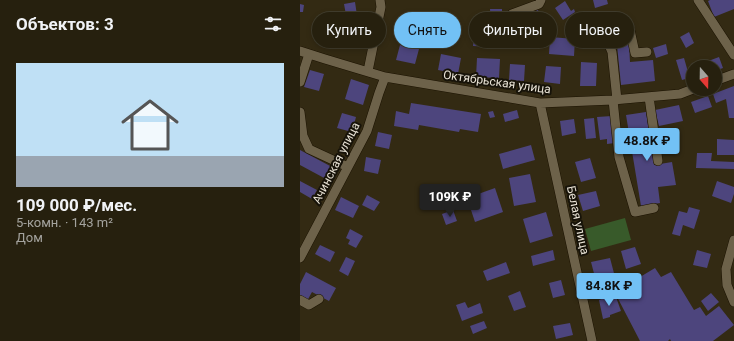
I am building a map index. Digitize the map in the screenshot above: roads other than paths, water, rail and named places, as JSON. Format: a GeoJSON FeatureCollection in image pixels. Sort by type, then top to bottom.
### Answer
{"type":"FeatureCollection","features":[{"type":"Feature","properties":{"kind":"street"},"geometry":{"type":"LineString","coordinates":[[368,71],[381,7],[380,0]]}},
{"type":"Feature","properties":{"kind":"street"},"geometry":{"type":"LineString","coordinates":[[517,12],[539,4],[541,0]]}},
{"type":"Feature","properties":{"kind":"street"},"geometry":{"type":"LineString","coordinates":[[698,0],[734,55]]}},
{"type":"Feature","properties":{"kind":"street"},"geometry":{"type":"LineString","coordinates":[[647,52],[635,53],[630,30],[609,34],[609,45],[612,52],[619,158],[635,212],[654,208]]}},
{"type":"Feature","properties":{"kind":"street","name":"Октябрьская улица"},"geometry":{"type":"LineString","coordinates":[[300,51],[385,77],[540,103],[615,100],[680,94],[686,92]]}},
{"type":"Feature","properties":{"kind":"street"},"geometry":{"type":"LineString","coordinates":[[300,82],[309,54]]}},
{"type":"Feature","properties":{"kind":"street"},"geometry":{"type":"LineString","coordinates":[[722,78],[734,74]]}},
{"type":"Feature","properties":{"kind":"street","name":"Ачинская улица"},"geometry":{"type":"LineString","coordinates":[[300,257],[367,131],[385,77]]}},
{"type":"Feature","properties":{"kind":"street"},"geometry":{"type":"LineString","coordinates":[[649,97],[658,161]]}},
{"type":"Feature","properties":{"kind":"street","name":"Белая улица"},"geometry":{"type":"LineString","coordinates":[[540,103],[592,341]]}},
{"type":"Feature","properties":{"kind":"street"},"geometry":{"type":"LineString","coordinates":[[300,112],[303,136],[309,149],[348,167]]}},
{"type":"Feature","properties":{"kind":"street"},"geometry":{"type":"LineString","coordinates":[[734,240],[726,269],[727,285],[734,302]]}},
{"type":"Feature","properties":{"kind":"street"},"geometry":{"type":"LineString","coordinates":[[300,300],[309,305],[319,299]]}}]}
